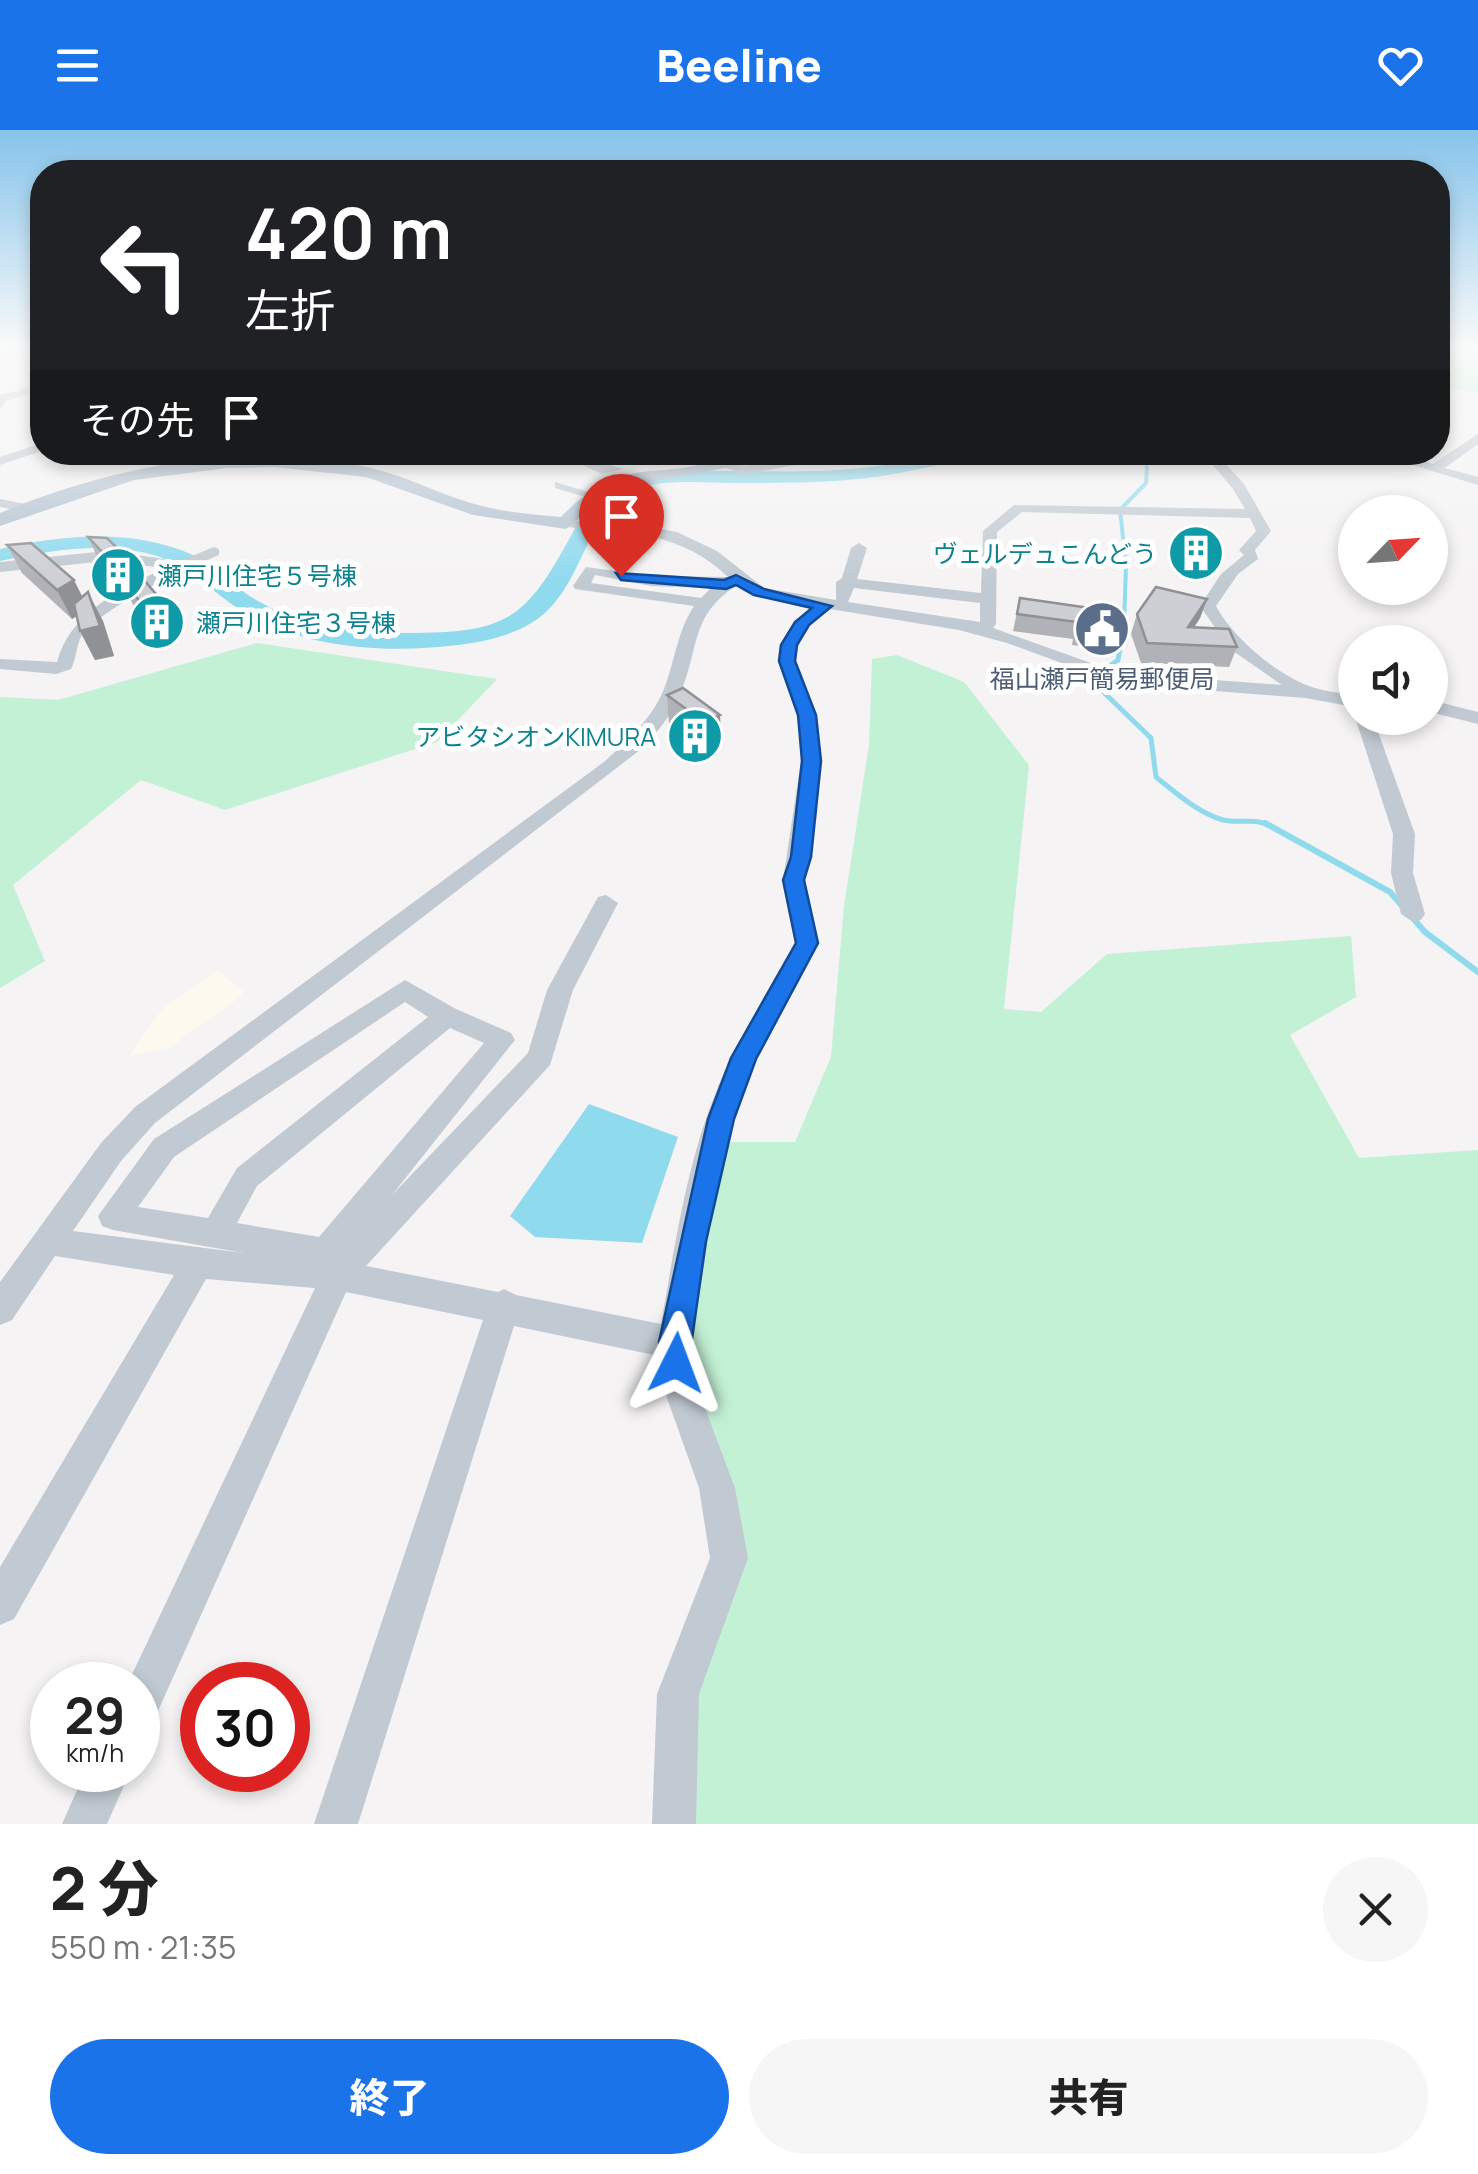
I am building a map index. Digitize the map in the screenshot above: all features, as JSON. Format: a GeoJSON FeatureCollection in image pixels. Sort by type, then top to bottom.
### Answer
{"type":"FeatureCollection","features":[{"type":"Feature","properties":{"kind":"main road"},"geometry":{"type":"LineString","coordinates":[[0,520],[25,508],[179,465]]}},
{"type":"Feature","properties":{"kind":"main road"},"geometry":{"type":"LineString","coordinates":[[299,465],[368,473],[485,514],[570,523],[592,495],[624,472],[708,465]]}},
{"type":"Feature","properties":{"kind":"street"},"geometry":{"type":"LineString","coordinates":[[1450,458],[1478,438]]}},
{"type":"Feature","properties":{"kind":"street"},"geometry":{"type":"LineString","coordinates":[[0,462],[30,451]]}},
{"type":"Feature","properties":{"kind":"street"},"geometry":{"type":"LineString","coordinates":[[334,468],[338,465]]}},
{"type":"Feature","properties":{"kind":"street"},"geometry":{"type":"LineString","coordinates":[[590,465],[624,472],[628,465]]}},
{"type":"Feature","properties":{"kind":"street"},"geometry":{"type":"LineString","coordinates":[[724,465],[745,470],[777,465]]}},
{"type":"Feature","properties":{"kind":"street"},"geometry":{"type":"LineString","coordinates":[[1220,465],[1239,487],[1264,530],[1247,550],[1253,556],[1240,562],[1208,606],[1225,637],[1305,692]]}},
{"type":"Feature","properties":{"kind":"street"},"geometry":{"type":"LineString","coordinates":[[1421,465],[1478,481]]}},
{"type":"Feature","properties":{"kind":"street"},"geometry":{"type":"LineString","coordinates":[[1435,469],[1441,465]]}},
{"type":"Feature","properties":{"kind":"street"},"geometry":{"type":"LineString","coordinates":[[560,485],[592,495]]}},
{"type":"Feature","properties":{"kind":"street"},"geometry":{"type":"LineString","coordinates":[[0,503],[25,508]]}},
{"type":"Feature","properties":{"kind":"street"},"geometry":{"type":"LineString","coordinates":[[980,630],[988,624],[990,530],[1014,510],[1254,514]]}},
{"type":"Feature","properties":{"kind":"street"},"geometry":{"type":"LineString","coordinates":[[570,523],[677,537],[706,550],[731,582]]}},
{"type":"Feature","properties":{"kind":"street"},"geometry":{"type":"LineString","coordinates":[[674,1824],[678,1694],[729,1558],[717,1488],[679,1384],[674,1342],[698,1208],[721,1119],[744,1058],[807,943],[794,880],[801,857],[812,761],[807,715],[787,661],[789,645],[803,622],[834,607],[859,548]]}},
{"type":"Feature","properties":{"kind":"street"},"geometry":{"type":"LineString","coordinates":[[0,664],[56,669],[65,665],[71,640],[86,623],[182,563],[214,552]]}},
{"type":"Feature","properties":{"kind":"street"},"geometry":{"type":"LineString","coordinates":[[0,567],[106,556],[182,563]]}},
{"type":"Feature","properties":{"kind":"street"},"geometry":{"type":"LineString","coordinates":[[705,603],[581,586],[591,570],[651,581],[731,582],[834,607],[980,630],[1103,673],[1338,699]]}},
{"type":"Feature","properties":{"kind":"street"},"geometry":{"type":"LineString","coordinates":[[0,1309],[111,1152],[144,1115],[611,766],[643,737],[670,696],[687,627],[705,603],[731,582]]}},
{"type":"Feature","properties":{"kind":"street"},"geometry":{"type":"LineString","coordinates":[[844,582],[988,599]]}},
{"type":"Feature","properties":{"kind":"street"},"geometry":{"type":"LineString","coordinates":[[1448,710],[1478,718]]}},
{"type":"Feature","properties":{"kind":"street"},"geometry":{"type":"LineString","coordinates":[[1370,735],[1404,834],[1402,873],[1413,914]]}},
{"type":"Feature","properties":{"kind":"street"},"geometry":{"type":"LineString","coordinates":[[329,1267],[540,1058],[560,990],[606,903]]}},
{"type":"Feature","properties":{"kind":"street"},"geometry":{"type":"LineString","coordinates":[[158,1662],[329,1267],[502,1040],[447,1016],[405,989],[164,1148],[113,1216],[207,1250]]}},
{"type":"Feature","properties":{"kind":"street"},"geometry":{"type":"LineString","coordinates":[[0,1605],[246,1177],[447,1016]]}},
{"type":"Feature","properties":{"kind":"street"},"geometry":{"type":"LineString","coordinates":[[46,1242],[207,1250],[329,1267],[674,1342]]}},
{"type":"Feature","properties":{"kind":"street"},"geometry":{"type":"LineString","coordinates":[[336,1824],[504,1305]]}},
{"type":"Feature","properties":{"kind":"street"},"geometry":{"type":"LineString","coordinates":[[84,1824],[98,1792]]}},
{"type":"Feature","properties":{"kind":"shaded area"},"geometry":{"type":"Polygon","coordinates":[[[217,970],[243,991],[240,997],[169,1048],[129,1056],[162,1009],[217,970]]]}},
{"type":"Feature","properties":{"kind":"green space"},"geometry":{"type":"Polygon","coordinates":[[[257,643],[497,679],[437,742],[225,810],[141,780],[13,885],[45,961],[0,988],[0,697],[58,700],[257,643]]]}},
{"type":"Feature","properties":{"kind":"green space"},"geometry":{"type":"Polygon","coordinates":[[[897,655],[964,682],[1029,765],[1004,1009],[1041,1012],[1107,954],[1351,936],[1356,997],[1290,1035],[1359,1158],[1478,1150],[1478,1824],[696,1824],[681,1703],[732,1528],[677,1299],[722,1142],[795,1142],[831,1057],[844,906],[869,745],[872,659],[897,655]]]}},
{"type":"Feature","properties":{"kind":"water"},"geometry":{"type":"Polygon","coordinates":[[[589,1104],[678,1137],[642,1243],[535,1237],[510,1216],[589,1104]]]}},
{"type":"Feature","properties":{"kind":"building"},"geometry":{"type":"Polygon","coordinates":[[[88,537],[107,538],[120,551],[108,558],[88,537]]]}},
{"type":"Feature","properties":{"kind":"building"},"geometry":{"type":"Polygon","coordinates":[[[31,543],[74,580],[57,590],[7,545],[31,543]]]}},
{"type":"Feature","properties":{"kind":"building"},"geometry":{"type":"Polygon","coordinates":[[[132,566],[167,607],[149,613],[121,578],[131,575],[124,570],[132,566]]]}},
{"type":"Feature","properties":{"kind":"building"},"geometry":{"type":"Polygon","coordinates":[[[1156,587],[1207,599],[1188,627],[1229,629],[1237,647],[1147,643],[1137,614],[1156,587]]]}},
{"type":"Feature","properties":{"kind":"building"},"geometry":{"type":"Polygon","coordinates":[[[88,592],[100,626],[80,631],[74,604],[88,592]]]}},
{"type":"Feature","properties":{"kind":"building"},"geometry":{"type":"Polygon","coordinates":[[[1020,598],[1111,611],[1109,632],[1077,628],[1077,622],[1017,614],[1020,598]]]}},
{"type":"Feature","properties":{"kind":"building"},"geometry":{"type":"Polygon","coordinates":[[[683,688],[720,715],[704,722],[667,695],[683,688]]]}},
{"type":"Feature","properties":{"kind":"waterway"},"geometry":{"type":"LineString","coordinates":[[0,555],[94,542],[142,546],[187,560],[261,612],[312,633],[369,640],[457,638],[501,628],[538,608],[551,594],[599,507],[613,493],[631,484],[676,476],[812,476],[914,465]]}},
{"type":"Feature","properties":{"kind":"waterway"},"geometry":{"type":"LineString","coordinates":[[1146,465],[1146,469]]}},
{"type":"Feature","properties":{"kind":"waterway"},"geometry":{"type":"LineString","coordinates":[[1124,626],[1126,565],[1120,510],[1146,483],[1147,467]]}},
{"type":"Feature","properties":{"kind":"waterway"},"geometry":{"type":"LineString","coordinates":[[1124,623],[1118,660],[1091,680],[1151,738],[1156,777],[1214,817],[1270,826]]}},
{"type":"Feature","properties":{"kind":"waterway"},"geometry":{"type":"LineString","coordinates":[[1265,823],[1390,892],[1425,932],[1478,972]]}},
{"type":"Feature","properties":{"kind":"place","name":"ヴェルデュこんどう"},"geometry":{"type":"Point","coordinates":[1196,553]}},
{"type":"Feature","properties":{"kind":"place","name":"瀬戸川住宅５号棟"},"geometry":{"type":"Point","coordinates":[118,575]}},
{"type":"Feature","properties":{"kind":"place","name":"瀬戸川住宅３号棟"},"geometry":{"type":"Point","coordinates":[157,622]}},
{"type":"Feature","properties":{"kind":"place","name":"福山瀬戸簡易郵便局"},"geometry":{"type":"Point","coordinates":[1102,629]}},
{"type":"Feature","properties":{"kind":"place","name":"アビタシオンKIMURA"},"geometry":{"type":"Point","coordinates":[695,736]}},
{"type":"Feature","properties":{"kind":"route"},"geometry":{"type":"LineString","coordinates":[[621,576],[726,584],[736,579],[760,592],[824,606],[803,622],[789,645],[787,661],[807,715],[812,761],[801,857],[794,880],[807,943],[744,1058],[721,1119],[698,1208],[674,1342],[676,1363]]}}]}
